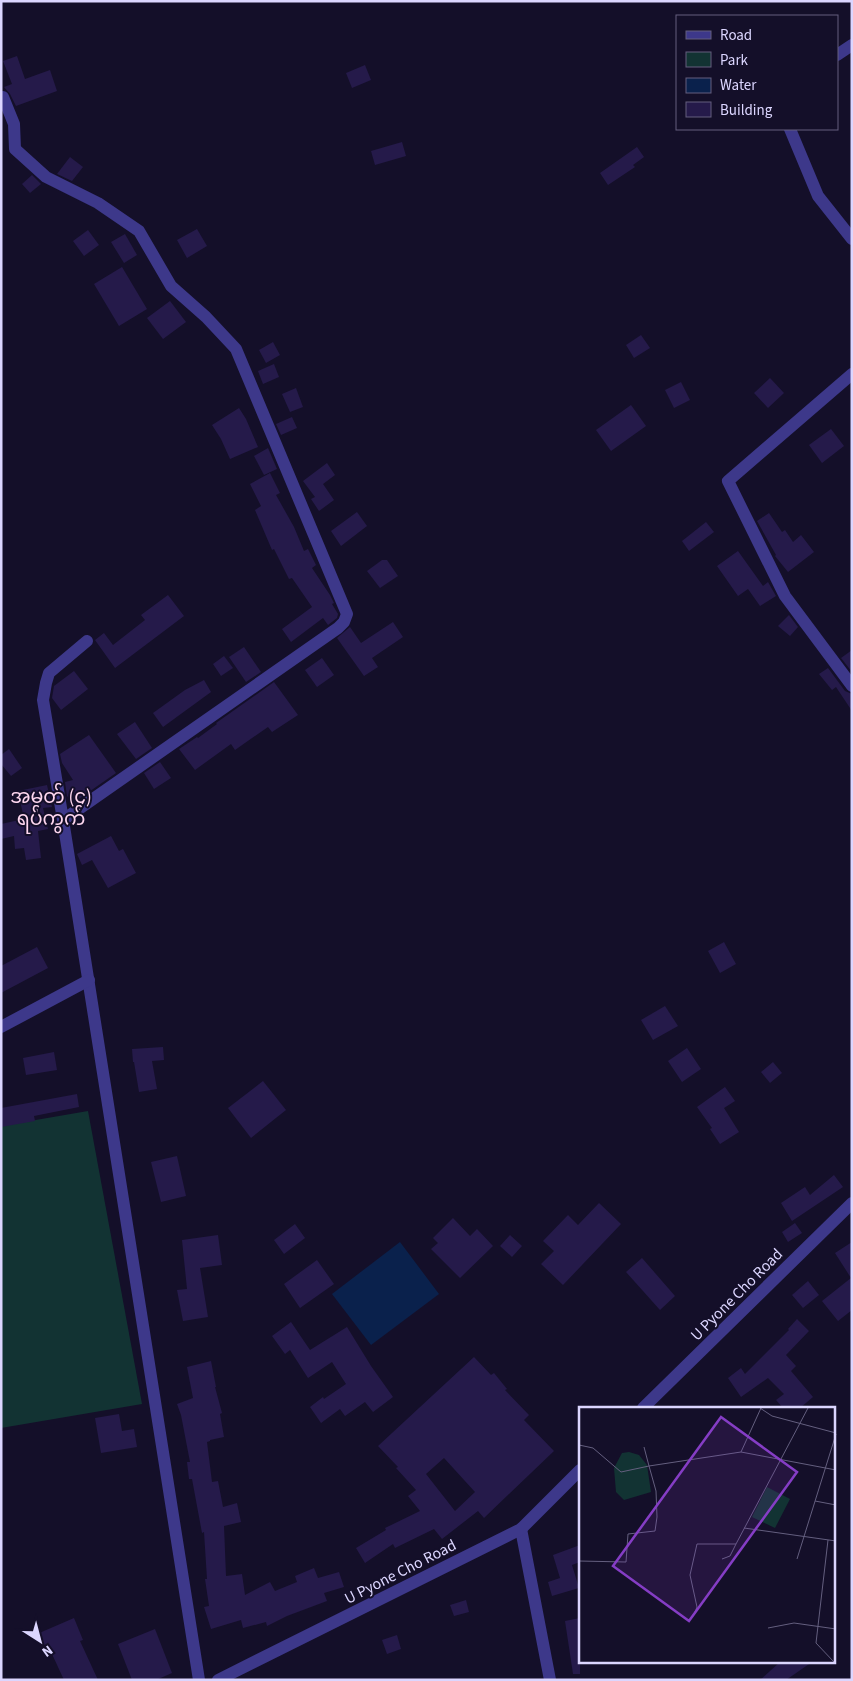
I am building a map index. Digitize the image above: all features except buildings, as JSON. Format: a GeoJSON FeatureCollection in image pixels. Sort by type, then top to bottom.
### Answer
{"type":"FeatureCollection","features":[{"type":"Feature","properties":{"kind":"street"},"geometry":{"type":"LineString","coordinates":[[838,55],[852,45]]}},
{"type":"Feature","properties":{"kind":"street"},"geometry":{"type":"LineString","coordinates":[[2,97],[14,124],[15,149],[46,177],[98,204],[138,231],[171,286],[206,317],[236,350],[347,614],[344,622],[338,628],[63,820]]}},
{"type":"Feature","properties":{"kind":"street"},"geometry":{"type":"LineString","coordinates":[[790,130],[818,196],[852,239]]}},
{"type":"Feature","properties":{"kind":"street"},"geometry":{"type":"LineString","coordinates":[[852,374],[728,481],[785,596],[852,686]]}},
{"type":"Feature","properties":{"kind":"street"},"geometry":{"type":"LineString","coordinates":[[87,641],[49,673],[43,700],[199,1680]]}},
{"type":"Feature","properties":{"kind":"street"},"geometry":{"type":"LineString","coordinates":[[1,1027],[88,980]]}},
{"type":"Feature","properties":{"kind":"street","name":"U Pyone Cho Road"},"geometry":{"type":"LineString","coordinates":[[644,1407],[852,1203]]}},
{"type":"Feature","properties":{"kind":"street","name":"U Pyone Cho Road"},"geometry":{"type":"LineString","coordinates":[[218,1680],[521,1528],[579,1471]]}},
{"type":"Feature","properties":{"kind":"street"},"geometry":{"type":"LineString","coordinates":[[521,1528],[550,1680]]}},
{"type":"Feature","properties":{"kind":"green space"},"geometry":{"type":"Polygon","coordinates":[[[88,1111],[142,1404],[1,1428],[1,1126],[88,1111]]]}},
{"type":"Feature","properties":{"kind":"water"},"geometry":{"type":"Polygon","coordinates":[[[400,1242],[439,1294],[371,1345],[332,1294],[400,1242]]]}},
{"type":"Feature","properties":{"kind":"district","name":"အမှတ် (၄) ရပ်ကွက်"},"geometry":{"type":"Point","coordinates":[51,807]}}]}
